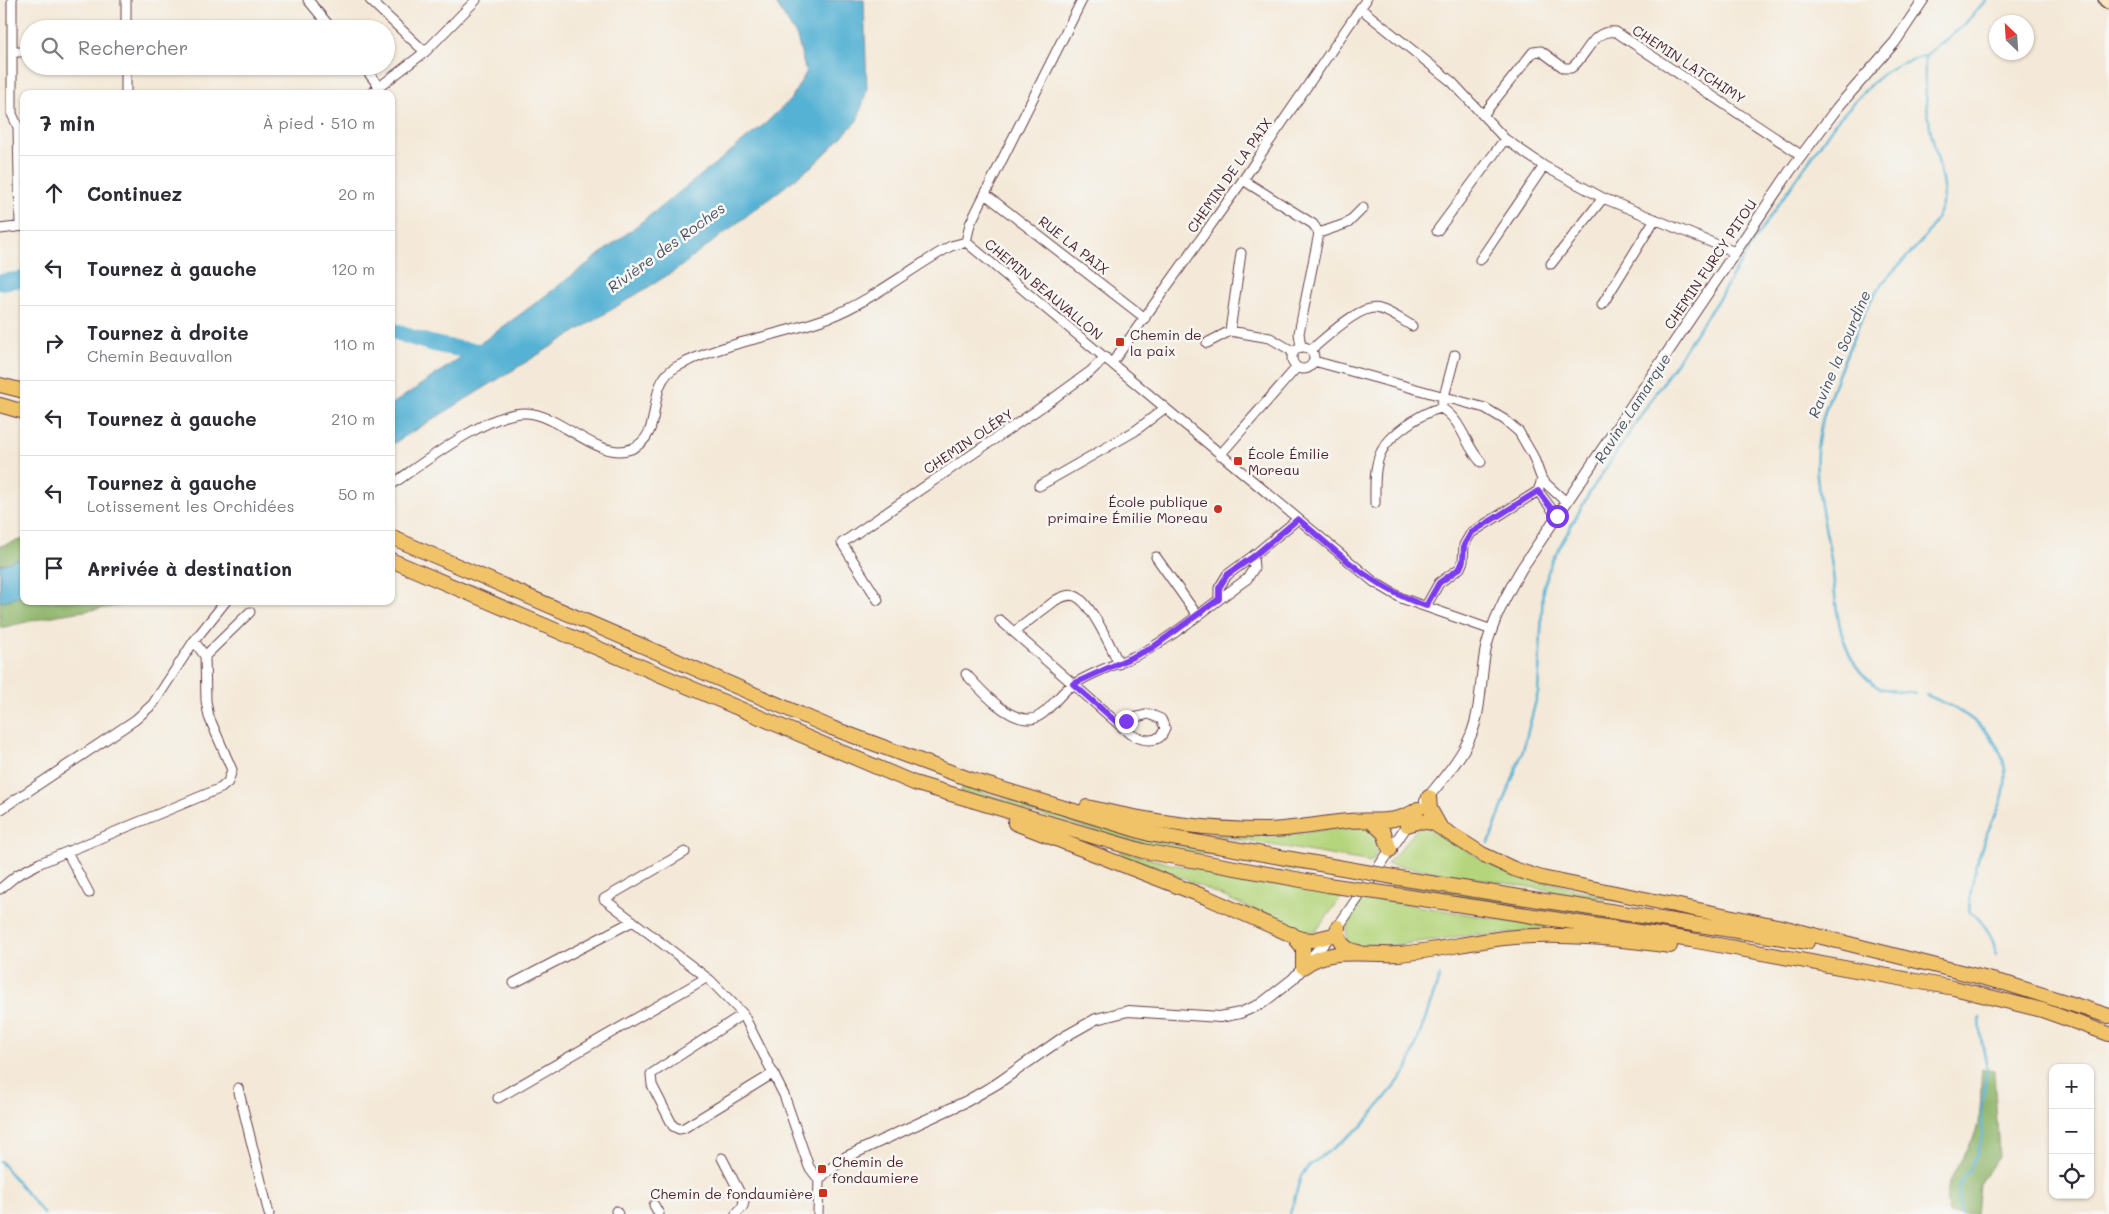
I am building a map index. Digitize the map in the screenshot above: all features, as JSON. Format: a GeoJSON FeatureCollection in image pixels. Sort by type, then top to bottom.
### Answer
{"type":"FeatureCollection","features":[{"type":"Feature","properties":{"kind":"highway"},"geometry":{"type":"LineString","coordinates":[[0,385],[20,390]]}},
{"type":"Feature","properties":{"kind":"highway"},"geometry":{"type":"LineString","coordinates":[[0,405],[20,411]]}},
{"type":"Feature","properties":{"kind":"highway"},"geometry":{"type":"LineString","coordinates":[[395,539],[832,728],[972,780],[1150,834],[1405,879],[1688,923],[1906,960]]}},
{"type":"Feature","properties":{"kind":"highway"},"geometry":{"type":"LineString","coordinates":[[395,562],[914,783],[1208,898],[1302,939],[1313,940],[1334,932],[1346,948],[1371,955]]}},
{"type":"Feature","properties":{"kind":"highway"},"geometry":{"type":"LineString","coordinates":[[972,780],[1133,818],[1180,826],[1266,830],[1350,821],[1401,819],[1418,809]]}},
{"type":"Feature","properties":{"kind":"highway"},"geometry":{"type":"LineString","coordinates":[[914,783],[1143,851],[1328,885],[1682,938],[1817,964],[1903,978],[2006,1000],[2042,1010],[2109,1034]]}},
{"type":"Feature","properties":{"kind":"highway"},"geometry":{"type":"LineString","coordinates":[[1429,797],[1430,809],[1439,825],[1460,841],[1482,854],[1514,869],[1542,878],[1782,928],[2008,984],[2109,1016]]}},
{"type":"Feature","properties":{"kind":"highway"},"geometry":{"type":"LineString","coordinates":[[1371,821],[1384,833],[1390,850]]}},
{"type":"Feature","properties":{"kind":"highway"},"geometry":{"type":"LineString","coordinates":[[1407,825],[1420,821],[1439,825]]}},
{"type":"Feature","properties":{"kind":"highway"},"geometry":{"type":"LineString","coordinates":[[1291,934],[1303,948],[1303,967],[1326,955],[1400,954],[1513,937],[1596,937],[1817,964]]}},
{"type":"Feature","properties":{"kind":"main road"},"geometry":{"type":"LineString","coordinates":[[2106,0],[2109,3]]}},
{"type":"Feature","properties":{"kind":"street"},"geometry":{"type":"LineString","coordinates":[[12,0],[12,114],[20,126]]}},
{"type":"Feature","properties":{"kind":"street"},"geometry":{"type":"LineString","coordinates":[[126,0],[126,20]]}},
{"type":"Feature","properties":{"kind":"street"},"geometry":{"type":"LineString","coordinates":[[308,0],[325,20]]}},
{"type":"Feature","properties":{"kind":"street"},"geometry":{"type":"LineString","coordinates":[[370,0],[391,20]]}},
{"type":"Feature","properties":{"kind":"street","name":"CHEMIN BEAUVALLON"},"geometry":{"type":"LineString","coordinates":[[1082,0],[970,224],[966,242],[1374,582],[1402,598],[1492,630]]}},
{"type":"Feature","properties":{"kind":"street","name":"CHEMIN FURCY PITOU"},"geometry":{"type":"LineString","coordinates":[[820,1180],[824,1174],[846,1157],[967,1101],[998,1083],[1064,1037],[1096,1019],[1128,1011],[1220,1017],[1235,1014],[1271,998],[1303,967],[1334,932],[1418,809],[1459,756],[1471,734],[1477,716],[1486,647],[1503,600],[1566,502],[1801,155],[1837,108],[1895,42],[1924,0]]}},
{"type":"Feature","properties":{"kind":"street"},"geometry":{"type":"LineString","coordinates":[[395,73],[425,52],[473,1]]}},
{"type":"Feature","properties":{"kind":"street"},"geometry":{"type":"LineString","coordinates":[[1363,3],[1452,82],[1504,139],[1544,166],[1603,198],[1736,252]]}},
{"type":"Feature","properties":{"kind":"street","name":"CHEMIN DE LA PAIX"},"geometry":{"type":"LineString","coordinates":[[1108,360],[1145,318],[1243,180],[1363,3]]}},
{"type":"Feature","properties":{"kind":"street"},"geometry":{"type":"LineString","coordinates":[[395,24],[425,52]]}},
{"type":"Feature","properties":{"kind":"street","name":"CHEMIN LATCHIMY"},"geometry":{"type":"LineString","coordinates":[[1483,115],[1533,52],[1541,52],[1564,68],[1571,68],[1596,37],[1610,31],[1616,32],[1801,155]]}},
{"type":"Feature","properties":{"kind":"street"},"geometry":{"type":"LineString","coordinates":[[13,52],[20,52]]}},
{"type":"Feature","properties":{"kind":"street"},"geometry":{"type":"LineString","coordinates":[[126,75],[126,90]]}},
{"type":"Feature","properties":{"kind":"street"},"geometry":{"type":"LineString","coordinates":[[370,75],[378,85]]}},
{"type":"Feature","properties":{"kind":"street"},"geometry":{"type":"LineString","coordinates":[[374,90],[392,75]]}},
{"type":"Feature","properties":{"kind":"street"},"geometry":{"type":"LineString","coordinates":[[1437,231],[1504,139]]}},
{"type":"Feature","properties":{"kind":"street"},"geometry":{"type":"LineString","coordinates":[[1480,260],[1544,166]]}},
{"type":"Feature","properties":{"kind":"street"},"geometry":{"type":"LineString","coordinates":[[1243,180],[1313,224],[1319,233],[1300,326],[1298,350],[1292,357],[1297,367],[1303,369],[1310,366],[1314,361]]}},
{"type":"Feature","properties":{"kind":"street","name":"RUE LA PAIX"},"geometry":{"type":"LineString","coordinates":[[985,194],[1145,318]]}},
{"type":"Feature","properties":{"kind":"street"},"geometry":{"type":"LineString","coordinates":[[1551,264],[1603,198]]}},
{"type":"Feature","properties":{"kind":"street"},"geometry":{"type":"LineString","coordinates":[[1319,233],[1348,223],[1363,208]]}},
{"type":"Feature","properties":{"kind":"street"},"geometry":{"type":"LineString","coordinates":[[1602,305],[1655,219]]}},
{"type":"Feature","properties":{"kind":"street"},"geometry":{"type":"LineString","coordinates":[[0,229],[20,226]]}},
{"type":"Feature","properties":{"kind":"street"},"geometry":{"type":"LineString","coordinates":[[395,482],[479,428],[510,414],[526,412],[540,415],[598,446],[610,450],[630,449],[637,446],[650,432],[658,390],[663,378],[675,368],[748,340],[831,316],[862,301],[951,246],[966,242]]}},
{"type":"Feature","properties":{"kind":"street"},"geometry":{"type":"LineString","coordinates":[[1230,331],[1241,253]]}},
{"type":"Feature","properties":{"kind":"street"},"geometry":{"type":"LineString","coordinates":[[1207,344],[1230,331],[1270,338],[1298,350],[1311,350],[1357,313],[1368,308],[1380,308],[1412,326]]}},
{"type":"Feature","properties":{"kind":"street"},"geometry":{"type":"LineString","coordinates":[[1311,350],[1314,361]]}},
{"type":"Feature","properties":{"kind":"street"},"geometry":{"type":"LineString","coordinates":[[1441,408],[1455,355]]}},
{"type":"Feature","properties":{"kind":"street","name":"CHEMIN OLÉRY"},"geometry":{"type":"LineString","coordinates":[[878,600],[842,542],[1108,360]]}},
{"type":"Feature","properties":{"kind":"street"},"geometry":{"type":"LineString","coordinates":[[1314,361],[1485,408],[1505,420],[1519,432],[1527,444],[1542,480],[1566,502]]}},
{"type":"Feature","properties":{"kind":"street"},"geometry":{"type":"LineString","coordinates":[[1220,455],[1297,367]]}},
{"type":"Feature","properties":{"kind":"street"},"geometry":{"type":"LineString","coordinates":[[1039,486],[1135,431],[1165,408]]}},
{"type":"Feature","properties":{"kind":"street"},"geometry":{"type":"LineString","coordinates":[[1376,502],[1375,476],[1382,451],[1406,425],[1429,411],[1441,408],[1451,414],[1474,454],[1481,462]]}},
{"type":"Feature","properties":{"kind":"street"},"geometry":{"type":"LineString","coordinates":[[1426,606],[1439,583],[1460,568],[1463,561],[1464,545],[1471,533],[1538,491],[1542,480]]}},
{"type":"Feature","properties":{"kind":"street"},"geometry":{"type":"LineString","coordinates":[[1538,491],[1557,516]]}},
{"type":"Feature","properties":{"kind":"street"},"geometry":{"type":"LineString","coordinates":[[1219,599],[1222,581],[1227,575],[1254,556],[1298,519]]}},
{"type":"Feature","properties":{"kind":"street"},"geometry":{"type":"LineString","coordinates":[[966,674],[995,705],[1029,719],[1043,713],[1060,694],[1073,684],[1152,648],[1251,574],[1254,556]]}},
{"type":"Feature","properties":{"kind":"street"},"geometry":{"type":"LineString","coordinates":[[1156,557],[1197,615]]}},
{"type":"Feature","properties":{"kind":"street"},"geometry":{"type":"LineString","coordinates":[[1014,632],[1056,600],[1075,596],[1082,600],[1102,630],[1118,664]]}},
{"type":"Feature","properties":{"kind":"street"},"geometry":{"type":"LineString","coordinates":[[0,810],[135,720],[153,704],[194,641],[223,605]]}},
{"type":"Feature","properties":{"kind":"street"},"geometry":{"type":"LineString","coordinates":[[205,656],[250,612]]}},
{"type":"Feature","properties":{"kind":"street"},"geometry":{"type":"LineString","coordinates":[[1000,620],[1130,734],[1144,740],[1157,739],[1165,728],[1160,719],[1149,714],[1133,718],[1120,725]]}},
{"type":"Feature","properties":{"kind":"street"},"geometry":{"type":"LineString","coordinates":[[0,889],[18,875],[67,852],[221,788],[228,782],[232,770],[214,731],[206,701],[205,656],[194,641]]}},
{"type":"Feature","properties":{"kind":"street"},"geometry":{"type":"LineString","coordinates":[[67,852],[89,893]]}},
{"type":"Feature","properties":{"kind":"street"},"geometry":{"type":"LineString","coordinates":[[685,852],[604,899],[706,978],[743,1014],[784,1095],[809,1167],[820,1180],[818,1214]]}},
{"type":"Feature","properties":{"kind":"street"},"geometry":{"type":"LineString","coordinates":[[514,983],[633,921]]}},
{"type":"Feature","properties":{"kind":"street"},"geometry":{"type":"LineString","coordinates":[[498,1098],[706,978]]}},
{"type":"Feature","properties":{"kind":"street"},"geometry":{"type":"LineString","coordinates":[[743,1014],[652,1074],[652,1085],[672,1126],[679,1130],[684,1128],[774,1073]]}},
{"type":"Feature","properties":{"kind":"street"},"geometry":{"type":"LineString","coordinates":[[238,1088],[269,1214]]}},
{"type":"Feature","properties":{"kind":"street"},"geometry":{"type":"LineString","coordinates":[[722,1158],[744,1201],[743,1206],[736,1214]]}},
{"type":"Feature","properties":{"kind":"street"},"geometry":{"type":"LineString","coordinates":[[654,1205],[659,1214]]}},
{"type":"Feature","properties":{"kind":"green space"},"geometry":{"type":"Polygon","coordinates":[[[20,540],[20,605],[124,605],[58,615],[0,628],[0,546],[20,540]]]}},
{"type":"Feature","properties":{"kind":"green space"},"geometry":{"type":"Polygon","coordinates":[[[963,787],[1126,834],[1231,856],[1359,876],[1357,882],[1126,840],[960,792],[963,787]]]}},
{"type":"Feature","properties":{"kind":"green space"},"geometry":{"type":"Polygon","coordinates":[[[1351,826],[1365,827],[1374,832],[1378,849],[1372,862],[1205,834],[1271,837],[1351,826]]]}},
{"type":"Feature","properties":{"kind":"green space"},"geometry":{"type":"Polygon","coordinates":[[[1426,827],[1500,870],[1635,904],[1387,864],[1418,828],[1426,827]]]}},
{"type":"Feature","properties":{"kind":"green space"},"geometry":{"type":"Polygon","coordinates":[[[1120,851],[1171,864],[1344,894],[1315,932],[1305,933],[1155,866],[1118,856],[1120,851]]]}},
{"type":"Feature","properties":{"kind":"green space"},"geometry":{"type":"Polygon","coordinates":[[[1378,878],[1744,938],[1744,942],[1376,884],[1378,878]]]}},
{"type":"Feature","properties":{"kind":"green space"},"geometry":{"type":"Polygon","coordinates":[[[1363,897],[1546,927],[1546,930],[1479,936],[1478,934],[1389,946],[1354,947],[1346,942],[1347,924],[1363,897]]]}},
{"type":"Feature","properties":{"kind":"green space"},"geometry":{"type":"Polygon","coordinates":[[[1982,1069],[1994,1071],[1999,1156],[1979,1185],[1976,1214],[1949,1214],[1947,1202],[1951,1180],[1968,1149],[1979,1120],[1982,1069]]]}},
{"type":"Feature","properties":{"kind":"water","name":"Rivière des Roches"},"geometry":{"type":"Polygon","coordinates":[[[774,0],[864,0],[867,90],[857,121],[817,162],[676,270],[395,443],[395,402],[488,338],[582,268],[766,123],[790,100],[806,73],[797,37],[774,0]]]}},
{"type":"Feature","properties":{"kind":"water"},"geometry":{"type":"Polygon","coordinates":[[[20,558],[20,596],[0,602],[0,565],[20,558]]]}},
{"type":"Feature","properties":{"kind":"waterway","name":"Ravine la Sourdine"},"geometry":{"type":"LineString","coordinates":[[1916,693],[1887,690],[1876,686],[1862,674],[1848,651],[1839,624],[1833,570],[1818,489],[1818,442],[1830,395],[1871,300],[1880,286],[1929,231],[1943,201],[1943,187],[1927,109],[1925,56],[1963,26],[1986,0]]}},
{"type":"Feature","properties":{"kind":"waterway","name":"Ravine Lamarque"},"geometry":{"type":"LineString","coordinates":[[1489,843],[1523,750],[1538,693],[1543,589],[1551,562],[1590,492],[1721,295],[1755,239],[1835,123],[1872,83],[1887,71],[1899,64],[1925,56]]}},
{"type":"Feature","properties":{"kind":"waterway"},"geometry":{"type":"LineString","coordinates":[[0,282],[20,280]]}},
{"type":"Feature","properties":{"kind":"waterway"},"geometry":{"type":"LineString","coordinates":[[395,331],[441,346],[467,350],[494,351]]}},
{"type":"Feature","properties":{"kind":"waterway","name":"Ravine la Sourdine"},"geometry":{"type":"LineString","coordinates":[[1926,695],[1958,710],[1973,720],[1996,745],[2003,760],[2005,777],[2003,796],[1978,858],[1969,912],[1979,919],[1987,930],[1996,955]]}},
{"type":"Feature","properties":{"kind":"waterway","name":"Ravine Lamarque"},"geometry":{"type":"LineString","coordinates":[[1290,1214],[1301,1176],[1309,1166],[1362,1126],[1407,1071],[1440,976]]}},
{"type":"Feature","properties":{"kind":"waterway","name":"Ravine la Sourdine"},"geometry":{"type":"LineString","coordinates":[[1961,1214],[1958,1187],[1976,1157],[1982,1137],[1982,1108],[1987,1067],[1981,1038],[1980,1018]]}},
{"type":"Feature","properties":{"kind":"waterway"},"geometry":{"type":"LineString","coordinates":[[0,1161],[44,1214]]}},
{"type":"Feature","properties":{"kind":"place","name":"Chemin de la paix"},"geometry":{"type":"Point","coordinates":[1120,342]}},
{"type":"Feature","properties":{"kind":"place","name":"École Émilie Moreau"},"geometry":{"type":"Point","coordinates":[1238,461]}},
{"type":"Feature","properties":{"kind":"place","name":"École publique primaire Émilie Moreau"},"geometry":{"type":"Point","coordinates":[1218,509]}},
{"type":"Feature","properties":{"kind":"place","name":"Chemin de fondaumiere"},"geometry":{"type":"Point","coordinates":[822,1169]}},
{"type":"Feature","properties":{"kind":"place","name":"Chemin de fondaumière"},"geometry":{"type":"Point","coordinates":[823,1193]}},
{"type":"Feature","properties":{"kind":"route"},"geometry":{"type":"LineString","coordinates":[[1126,721],[1120,725],[1073,684],[1152,648],[1219,599],[1219,588],[1227,575],[1254,556],[1298,519],[1374,582],[1402,598],[1426,606],[1439,583],[1460,568],[1463,561],[1462,552],[1464,545],[1471,533],[1481,526],[1538,491],[1557,516]]}}]}
